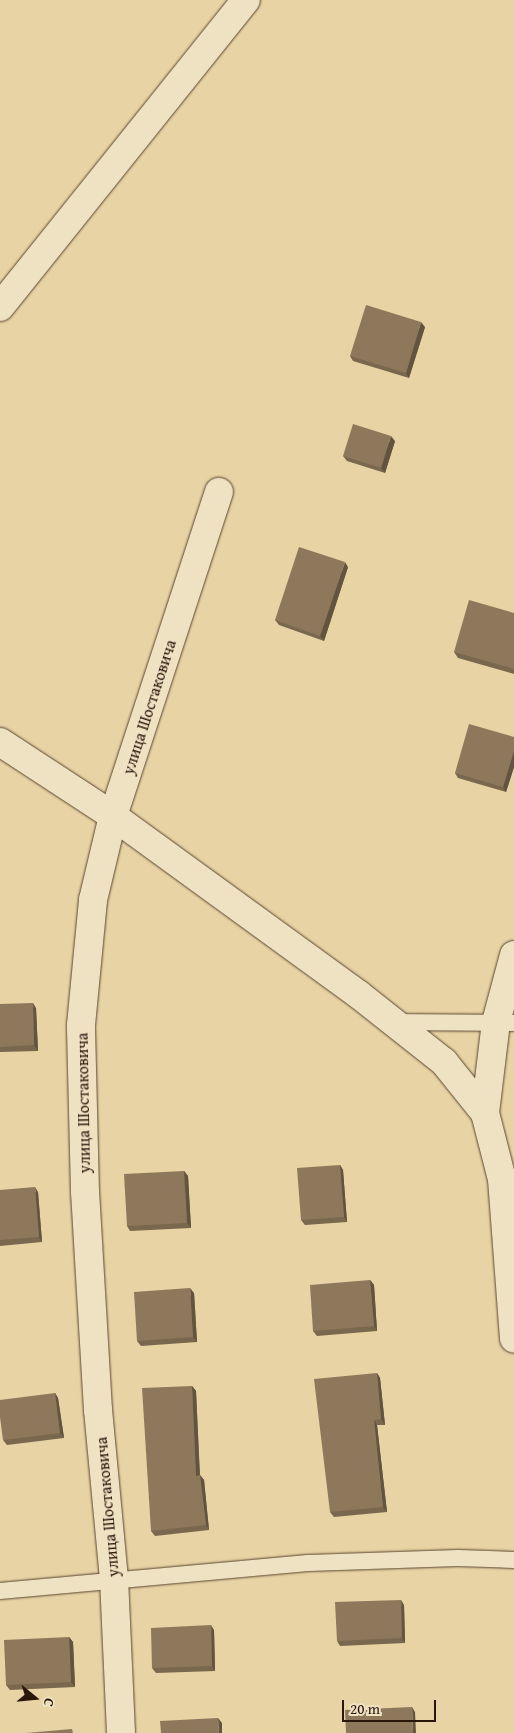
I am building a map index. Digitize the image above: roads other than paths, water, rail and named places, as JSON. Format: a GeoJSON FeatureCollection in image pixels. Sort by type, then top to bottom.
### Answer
{"type":"FeatureCollection","features":[{"type":"Feature","properties":{"kind":"street"},"geometry":{"type":"LineString","coordinates":[[0,307],[246,0]]}},
{"type":"Feature","properties":{"kind":"street","name":"улица Шостаковича"},"geometry":{"type":"LineString","coordinates":[[121,1733],[114,1579],[98,1410],[85,1192],[81,1025],[93,900],[114,816],[219,492]]}},
{"type":"Feature","properties":{"kind":"street"},"geometry":{"type":"LineString","coordinates":[[0,742],[114,816],[394,1022],[444,1062],[485,1113],[502,1180],[514,1339]]}},
{"type":"Feature","properties":{"kind":"street"},"geometry":{"type":"LineString","coordinates":[[485,1113],[505,1023],[514,955]]}},
{"type":"Feature","properties":{"kind":"lane"},"geometry":{"type":"LineString","coordinates":[[394,1022],[505,1023]]}},
{"type":"Feature","properties":{"kind":"lane"},"geometry":{"type":"LineString","coordinates":[[0,1591],[114,1579],[308,1563],[458,1558],[514,1560]]}}]}
